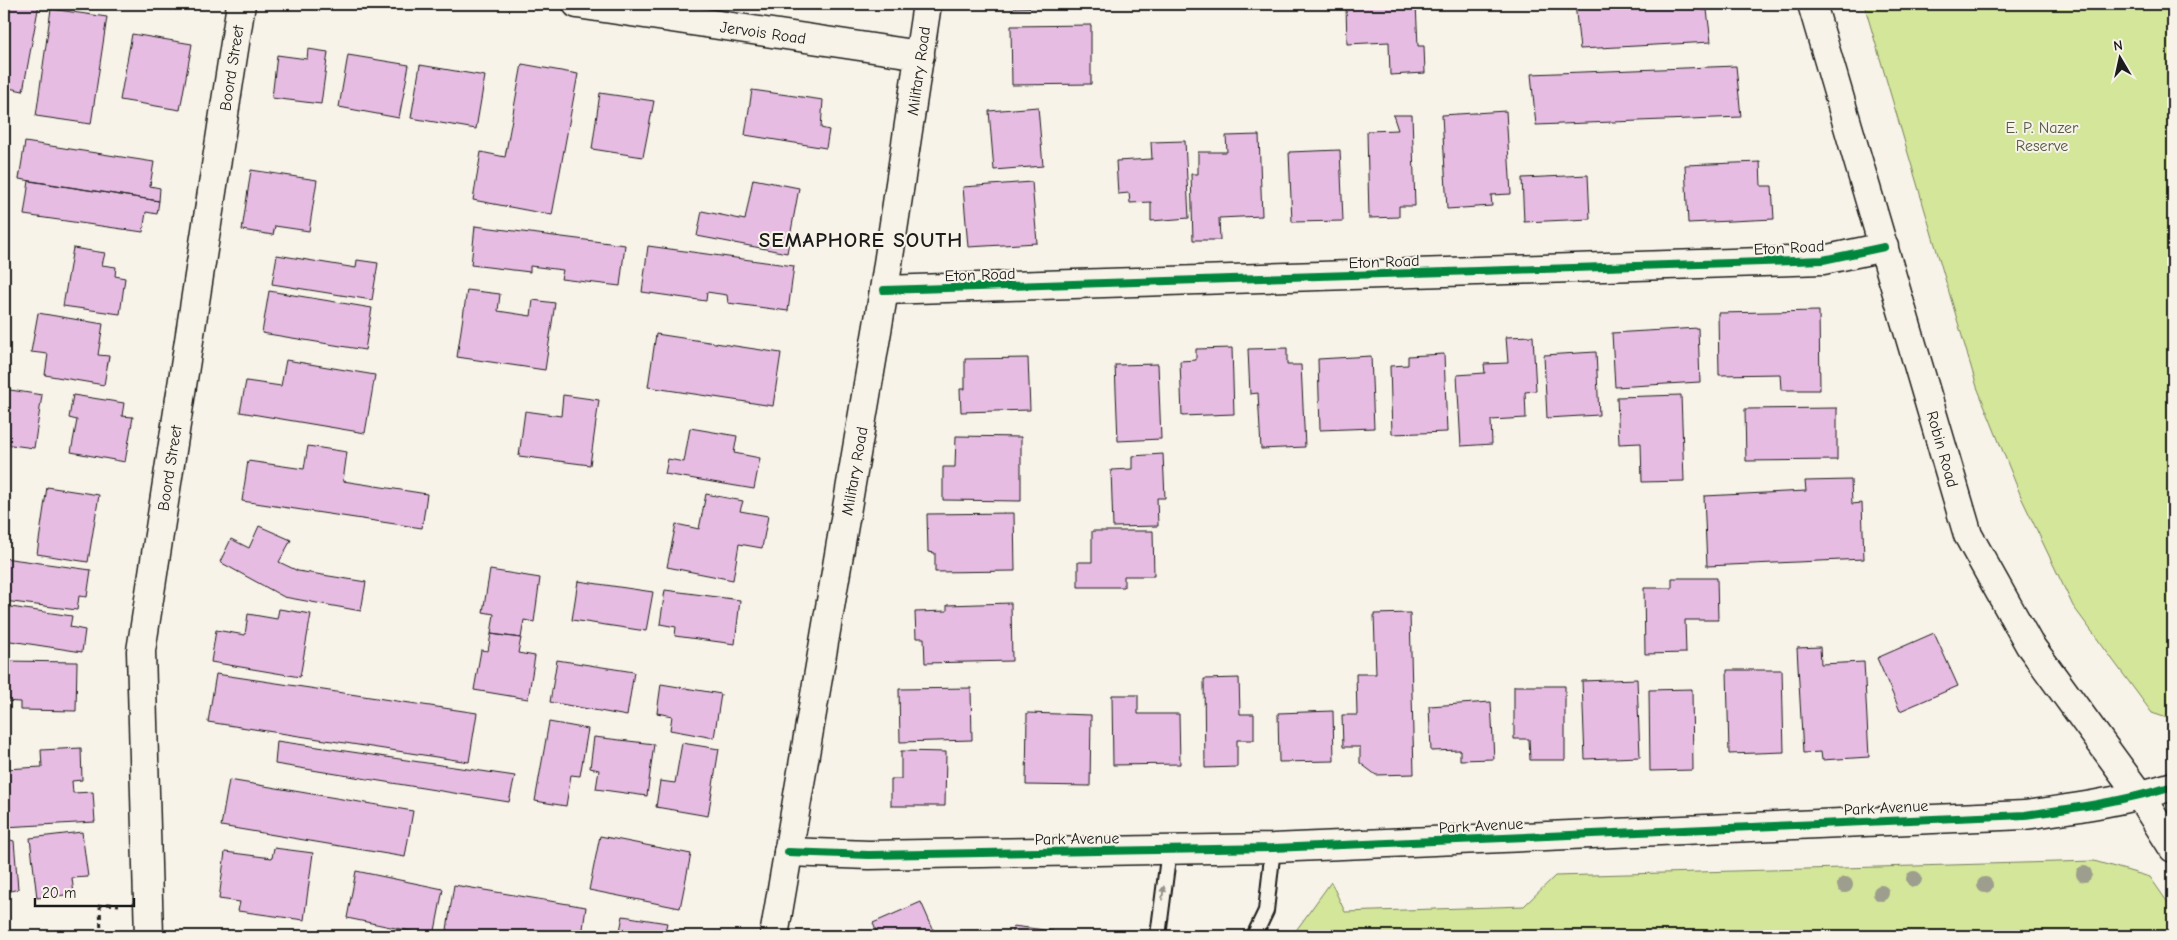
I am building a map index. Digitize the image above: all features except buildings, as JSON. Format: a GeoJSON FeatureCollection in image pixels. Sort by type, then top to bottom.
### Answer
{"type":"FeatureCollection","features":[{"type":"Feature","properties":{"kind":"street","name":"Boord Street"},"geometry":{"type":"LineString","coordinates":[[149,936],[141,651],[241,4]]}},
{"type":"Feature","properties":{"kind":"street","name":"Jervois Road"},"geometry":{"type":"LineString","coordinates":[[577,4],[920,55]]}},
{"type":"Feature","properties":{"kind":"street","name":"Military Road"},"geometry":{"type":"LineString","coordinates":[[774,936],[884,290],[927,4]]}},
{"type":"Feature","properties":{"kind":"street","name":"Robin Road"},"geometry":{"type":"LineString","coordinates":[[1812,4],[1968,535],[2029,644],[2140,796],[2173,848]]}},
{"type":"Feature","properties":{"kind":"street","name":"Eton Road"},"geometry":{"type":"LineString","coordinates":[[884,290],[1823,260],[1884,247]]}},
{"type":"Feature","properties":{"kind":"street","name":"Park Avenue"},"geometry":{"type":"LineString","coordinates":[[788,852],[869,855],[1273,848],[2025,815],[2102,804],[2140,796],[2173,786]]}},
{"type":"Feature","properties":{"kind":"lane"},"geometry":{"type":"LineString","coordinates":[[1254,936],[1266,911],[1273,848]]}},
{"type":"Feature","properties":{"kind":"lane"},"geometry":{"type":"LineString","coordinates":[[1158,936],[1169,850]]}},
{"type":"Feature","properties":{"kind":"path"},"geometry":{"type":"LineString","coordinates":[[100,904],[101,936]]}},
{"type":"Feature","properties":{"kind":"green space","name":"E. P. Nazer Reserve"},"geometry":{"type":"Polygon","coordinates":[[[1864,4],[2173,4],[2173,720],[2152,713],[2073,606],[2022,499],[1977,387],[1864,4]]]}},
{"type":"Feature","properties":{"kind":"green space"},"geometry":{"type":"Polygon","coordinates":[[[2094,861],[2150,877],[2173,910],[2173,936],[1292,936],[1331,882],[1345,912],[1524,906],[1555,876],[2094,861]]]}},
{"type":"Feature","properties":{"kind":"cycle path"},"geometry":{"type":"LineString","coordinates":[[884,290],[1823,260],[1884,247]]}},
{"type":"Feature","properties":{"kind":"cycle path"},"geometry":{"type":"LineString","coordinates":[[788,852],[869,855],[1273,848],[2025,815],[2119,800],[2173,786]]}},
{"type":"Feature","properties":{"kind":"district","name":"SEMAPHORE SOUTH"},"geometry":{"type":"Point","coordinates":[861,240]}}]}
